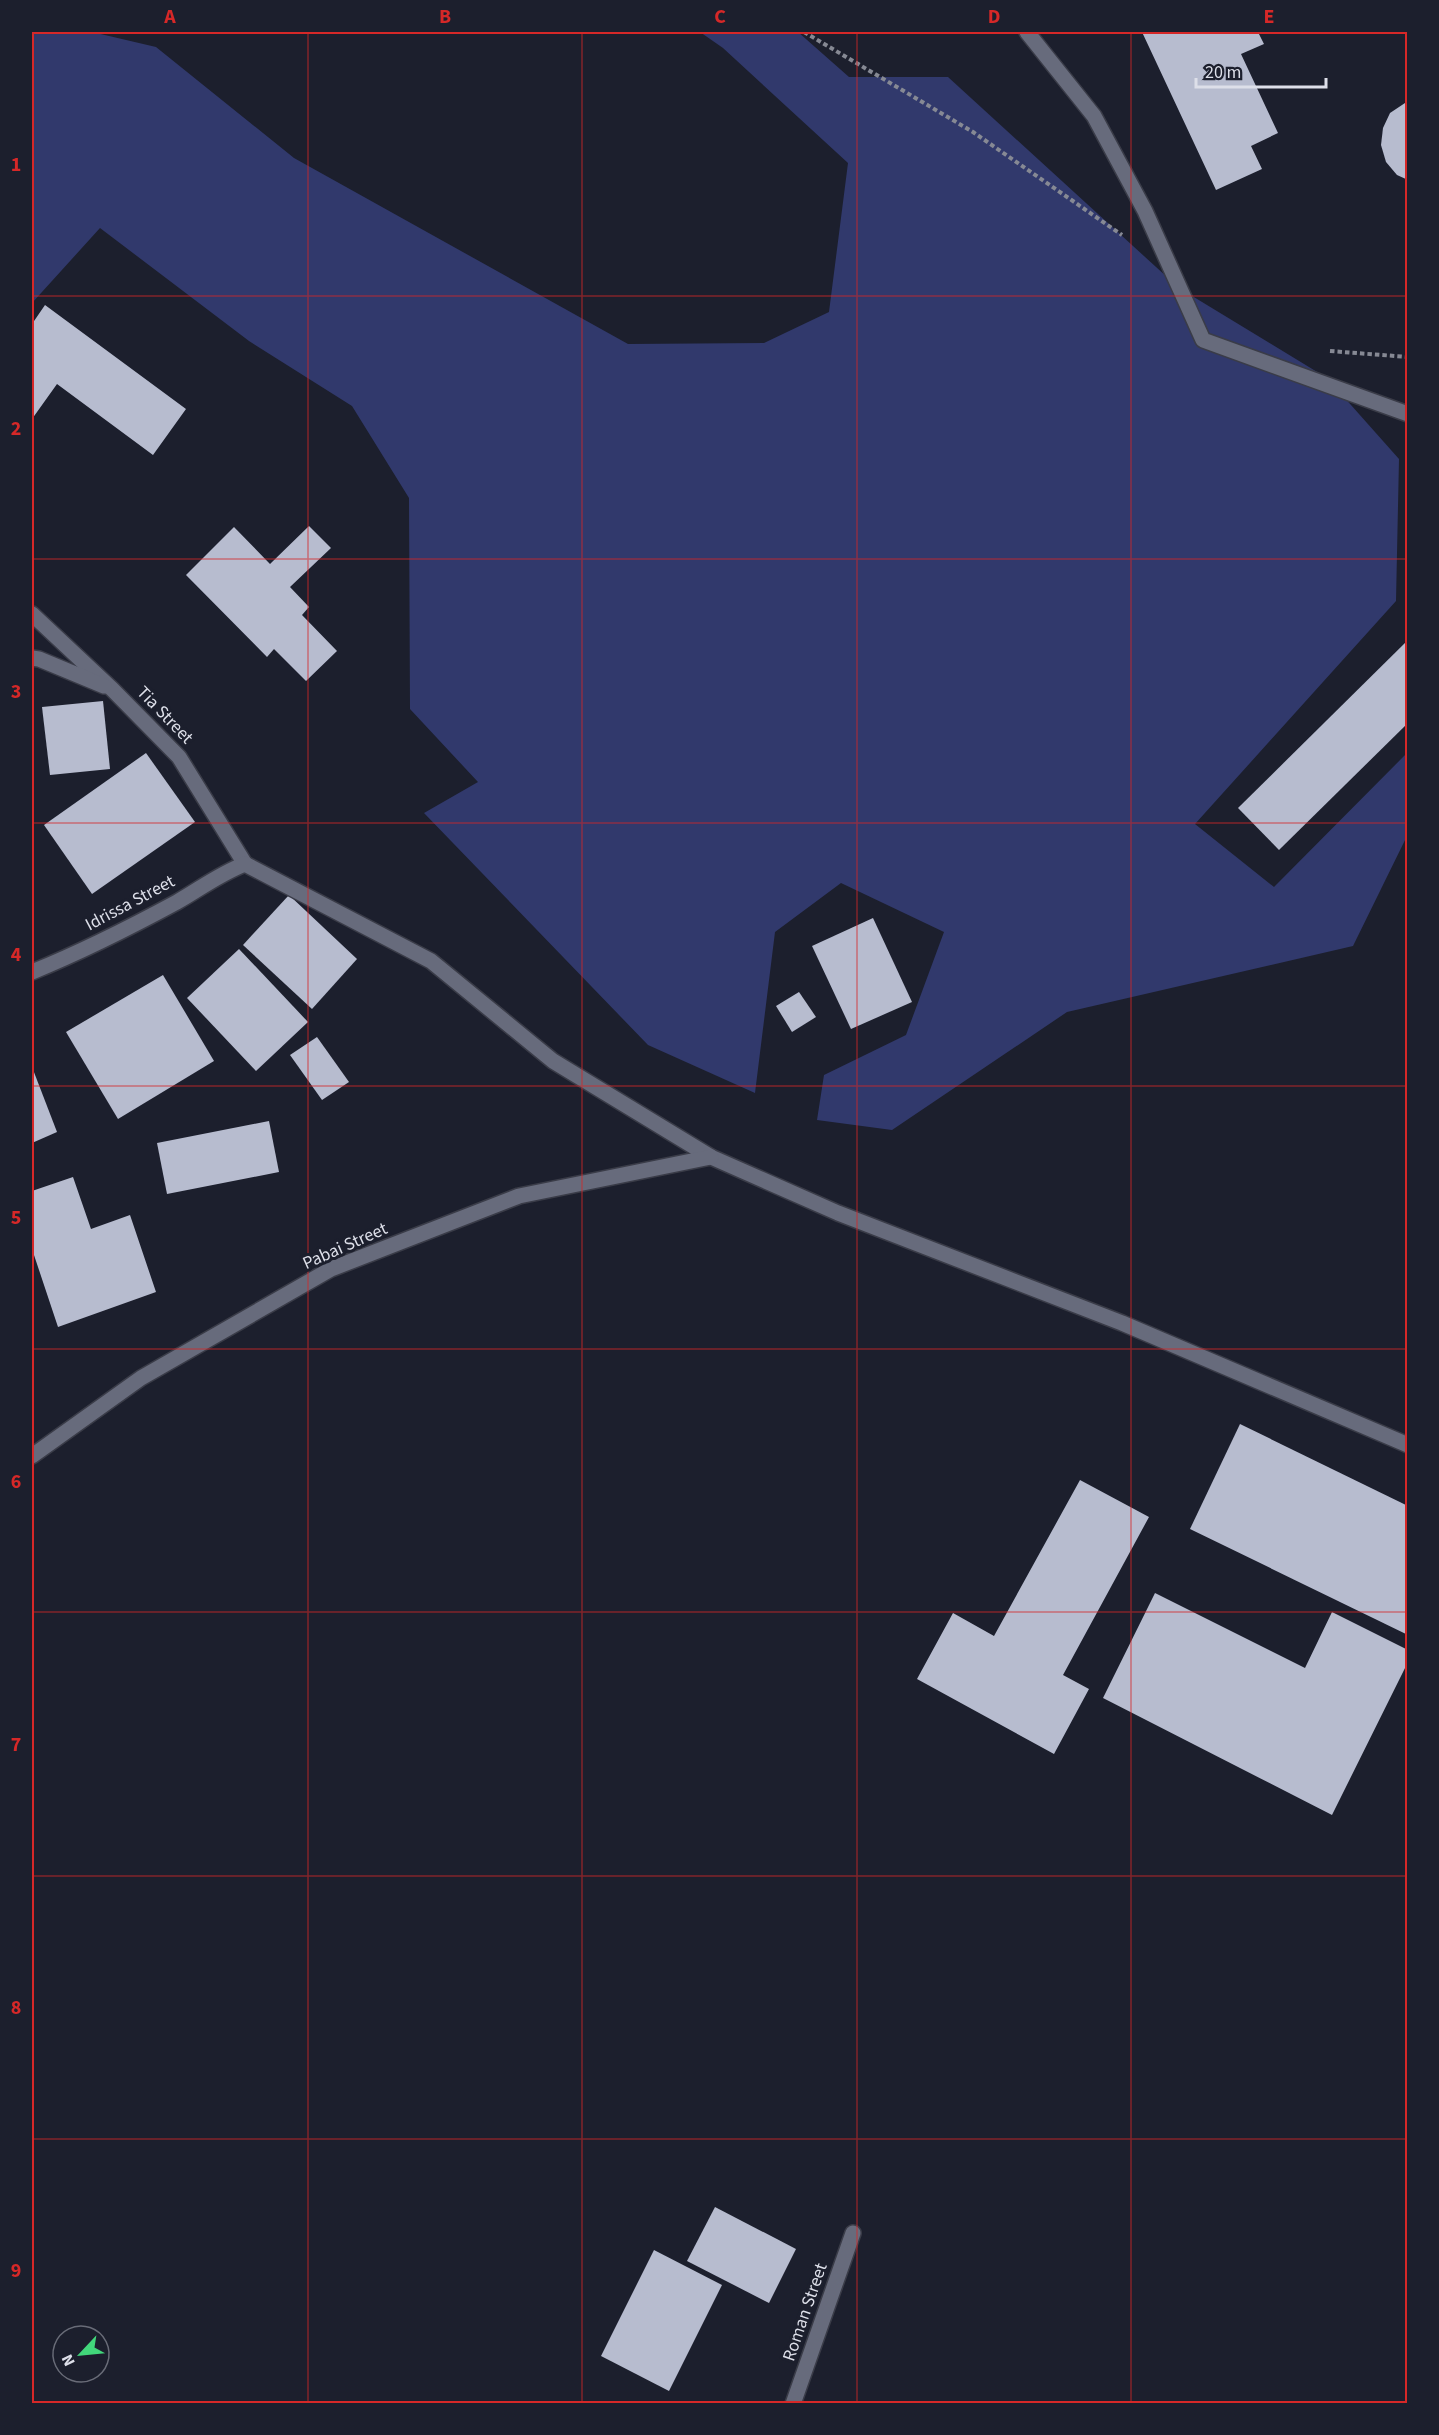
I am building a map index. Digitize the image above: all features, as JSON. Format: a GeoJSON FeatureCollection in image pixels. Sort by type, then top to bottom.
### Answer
{"type":"FeatureCollection","features":[{"type":"Feature","properties":{"kind":"street"},"geometry":{"type":"LineString","coordinates":[[1027,32],[1094,116],[1145,211],[1203,340],[1407,414]]}},
{"type":"Feature","properties":{"kind":"street","name":"Tia Street"},"geometry":{"type":"LineString","coordinates":[[32,614],[112,689],[179,757],[245,864]]}},
{"type":"Feature","properties":{"kind":"street"},"geometry":{"type":"LineString","coordinates":[[32,658],[112,689]]}},
{"type":"Feature","properties":{"kind":"street"},"geometry":{"type":"LineString","coordinates":[[245,864],[431,961],[553,1061],[711,1157],[838,1213],[1122,1323],[1407,1445]]}},
{"type":"Feature","properties":{"kind":"street","name":"Idrissa Street"},"geometry":{"type":"LineString","coordinates":[[32,972],[76,954],[178,901],[221,874],[245,864]]}},
{"type":"Feature","properties":{"kind":"street","name":"Pabai Street"},"geometry":{"type":"LineString","coordinates":[[32,1456],[141,1378],[331,1269],[519,1196],[711,1157]]}},
{"type":"Feature","properties":{"kind":"street","name":"Roman Street"},"geometry":{"type":"LineString","coordinates":[[793,2403],[853,2233]]}},
{"type":"Feature","properties":{"kind":"path"},"geometry":{"type":"LineString","coordinates":[[804,32],[973,132],[1126,237]]}},
{"type":"Feature","properties":{"kind":"shaded area"},"geometry":{"type":"Polygon","coordinates":[[[32,32],[92,32],[156,47],[294,158],[628,344],[764,343],[829,312],[848,163],[723,48],[700,32],[798,32],[849,77],[948,77],[1179,288],[1327,378],[1399,459],[1396,601],[1195,824],[1274,887],[1407,753],[1407,836],[1353,946],[1067,1012],[892,1130],[817,1120],[824,1075],[906,1035],[944,932],[841,883],[775,932],[755,1093],[648,1045],[424,813],[478,782],[410,709],[409,498],[352,406],[249,341],[100,228],[32,303],[32,32]]]}},
{"type":"Feature","properties":{"kind":"building"},"geometry":{"type":"Polygon","coordinates":[[[1142,32],[1258,32],[1264,44],[1241,54],[1278,133],[1251,146],[1262,169],[1216,190],[1142,32]]]}},
{"type":"Feature","properties":{"kind":"building"},"geometry":{"type":"Polygon","coordinates":[[[1408,101],[1408,180],[1397,175],[1386,162],[1381,145],[1383,128],[1390,113],[1408,101]]]}},
{"type":"Feature","properties":{"kind":"building"},"geometry":{"type":"Polygon","coordinates":[[[45,305],[186,409],[153,455],[57,384],[32,419],[32,324],[45,305]]]}},
{"type":"Feature","properties":{"kind":"building"},"geometry":{"type":"Polygon","coordinates":[[[309,526],[331,548],[290,587],[309,607],[302,615],[337,651],[306,681],[274,649],[267,657],[186,575],[234,527],[270,564],[309,526]]]}},
{"type":"Feature","properties":{"kind":"building"},"geometry":{"type":"Polygon","coordinates":[[[1408,640],[1408,723],[1279,850],[1238,808],[1408,640]]]}},
{"type":"Feature","properties":{"kind":"building"},"geometry":{"type":"Polygon","coordinates":[[[103,701],[110,769],[50,775],[42,707],[103,701]]]}},
{"type":"Feature","properties":{"kind":"building"},"geometry":{"type":"Polygon","coordinates":[[[146,753],[195,822],[92,894],[44,825],[146,753]]]}},
{"type":"Feature","properties":{"kind":"building"},"geometry":{"type":"Polygon","coordinates":[[[289,895],[357,959],[312,1009],[243,945],[289,895]]]}},
{"type":"Feature","properties":{"kind":"building"},"geometry":{"type":"Polygon","coordinates":[[[873,918],[912,1002],[851,1029],[812,946],[873,918]]]}},
{"type":"Feature","properties":{"kind":"building"},"geometry":{"type":"Polygon","coordinates":[[[239,949],[308,1022],[256,1071],[187,998],[239,949]]]}},
{"type":"Feature","properties":{"kind":"building"},"geometry":{"type":"Polygon","coordinates":[[[163,975],[214,1061],[118,1119],[66,1032],[163,975]]]}},
{"type":"Feature","properties":{"kind":"building"},"geometry":{"type":"Polygon","coordinates":[[[799,992],[816,1017],[792,1032],[776,1006],[799,992]]]}},
{"type":"Feature","properties":{"kind":"building"},"geometry":{"type":"Polygon","coordinates":[[[317,1037],[349,1082],[322,1100],[290,1055],[317,1037]]]}},
{"type":"Feature","properties":{"kind":"building"},"geometry":{"type":"Polygon","coordinates":[[[32,1067],[57,1132],[32,1143],[32,1067]]]}},
{"type":"Feature","properties":{"kind":"building"},"geometry":{"type":"Polygon","coordinates":[[[269,1121],[279,1172],[167,1194],[157,1143],[269,1121]]]}},
{"type":"Feature","properties":{"kind":"building"},"geometry":{"type":"Polygon","coordinates":[[[73,1177],[91,1229],[130,1215],[156,1292],[58,1327],[32,1249],[32,1191],[73,1177]]]}},
{"type":"Feature","properties":{"kind":"building"},"geometry":{"type":"Polygon","coordinates":[[[1240,1424],[1408,1506],[1408,1635],[1190,1529],[1240,1424]]]}},
{"type":"Feature","properties":{"kind":"building"},"geometry":{"type":"Polygon","coordinates":[[[1080,1480],[1149,1517],[1063,1675],[1089,1689],[1054,1754],[917,1679],[953,1613],[994,1636],[1080,1480]]]}},
{"type":"Feature","properties":{"kind":"building"},"geometry":{"type":"Polygon","coordinates":[[[1155,1593],[1305,1668],[1332,1612],[1408,1650],[1408,1662],[1332,1815],[1103,1698],[1155,1593]]]}},
{"type":"Feature","properties":{"kind":"building"},"geometry":{"type":"Polygon","coordinates":[[[715,2207],[796,2249],[769,2303],[687,2261],[715,2207]]]}},
{"type":"Feature","properties":{"kind":"building"},"geometry":{"type":"Polygon","coordinates":[[[654,2250],[722,2285],[669,2391],[601,2356],[654,2250]]]}}]}
